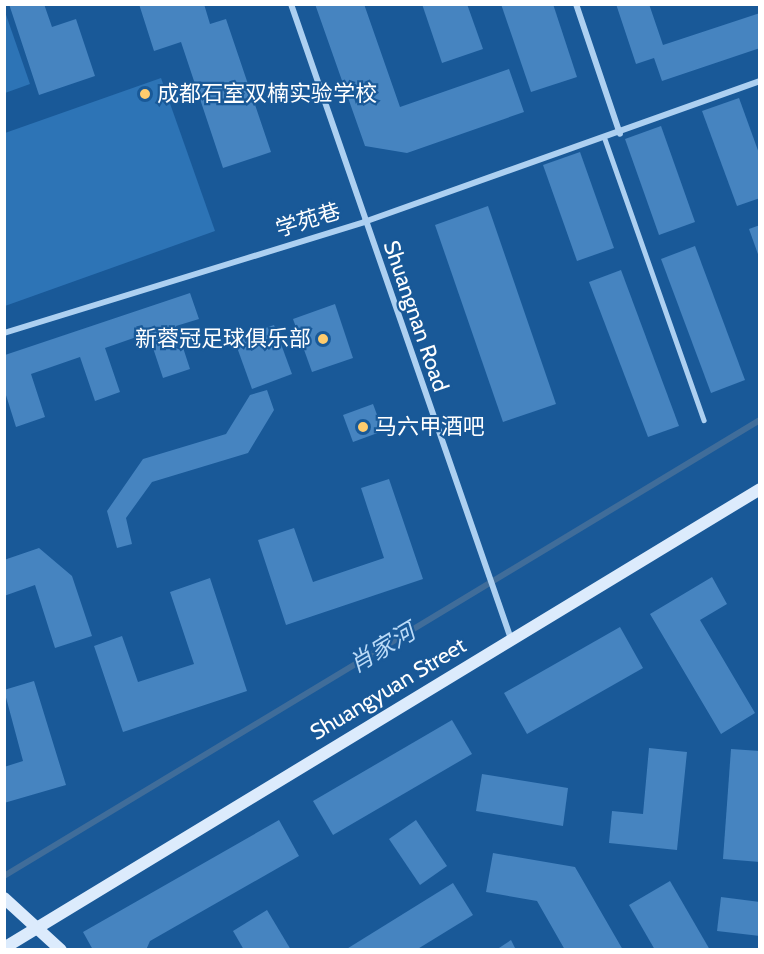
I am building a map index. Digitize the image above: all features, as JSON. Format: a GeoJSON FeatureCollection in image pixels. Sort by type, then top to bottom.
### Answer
{"type":"FeatureCollection","features":[{"type":"Feature","properties":{"kind":"main road","name":"Shuangyuan Street"},"geometry":{"type":"LineString","coordinates":[[4,948],[759,489]]}},
{"type":"Feature","properties":{"kind":"main road"},"geometry":{"type":"LineString","coordinates":[[5,899],[40,927],[61,950]]}},
{"type":"Feature","properties":{"kind":"street","name":"Shuangnan Road"},"geometry":{"type":"LineString","coordinates":[[291,4],[364,222],[511,639]]}},
{"type":"Feature","properties":{"kind":"street"},"geometry":{"type":"LineString","coordinates":[[576,4],[620,134]]}},
{"type":"Feature","properties":{"kind":"street","name":"学苑巷"},"geometry":{"type":"LineString","coordinates":[[4,333],[364,222],[620,134],[759,81]]}},
{"type":"Feature","properties":{"kind":"lane"},"geometry":{"type":"LineString","coordinates":[[605,139],[704,420]]}},
{"type":"Feature","properties":{"kind":"shaded area"},"geometry":{"type":"Polygon","coordinates":[[[4,9],[30,84],[5,93],[4,93],[4,9]]]}},
{"type":"Feature","properties":{"kind":"shaded area"},"geometry":{"type":"Polygon","coordinates":[[[161,78],[215,231],[5,306],[5,133],[161,78]]]}},
{"type":"Feature","properties":{"kind":"building"},"geometry":{"type":"Polygon","coordinates":[[[9,4],[44,4],[52,27],[76,19],[95,76],[39,95],[9,4]]]}},
{"type":"Feature","properties":{"kind":"building"},"geometry":{"type":"Polygon","coordinates":[[[139,4],[204,4],[210,24],[226,19],[271,152],[223,168],[181,42],[154,51],[139,4]]]}},
{"type":"Feature","properties":{"kind":"building"},"geometry":{"type":"Polygon","coordinates":[[[315,4],[364,4],[400,107],[509,69],[524,112],[407,153],[365,146],[315,4]]]}},
{"type":"Feature","properties":{"kind":"building"},"geometry":{"type":"Polygon","coordinates":[[[422,4],[467,4],[483,49],[442,63],[422,4]]]}},
{"type":"Feature","properties":{"kind":"building"},"geometry":{"type":"Polygon","coordinates":[[[501,4],[553,4],[577,77],[531,92],[501,4]]]}},
{"type":"Feature","properties":{"kind":"building"},"geometry":{"type":"Polygon","coordinates":[[[616,4],[649,4],[663,45],[760,13],[760,48],[662,81],[654,58],[636,64],[616,4]]]}},
{"type":"Feature","properties":{"kind":"building"},"geometry":{"type":"Polygon","coordinates":[[[739,98],[760,156],[760,198],[737,206],[702,111],[739,98]]]}},
{"type":"Feature","properties":{"kind":"building"},"geometry":{"type":"Polygon","coordinates":[[[661,126],[695,222],[659,235],[625,139],[661,126]]]}},
{"type":"Feature","properties":{"kind":"building"},"geometry":{"type":"Polygon","coordinates":[[[580,152],[614,248],[577,261],[543,165],[580,152]]]}},
{"type":"Feature","properties":{"kind":"building"},"geometry":{"type":"Polygon","coordinates":[[[488,206],[556,404],[503,422],[435,225],[488,206]]]}},
{"type":"Feature","properties":{"kind":"building"},"geometry":{"type":"Polygon","coordinates":[[[760,225],[760,257],[759,257],[749,229],[760,225]]]}},
{"type":"Feature","properties":{"kind":"building"},"geometry":{"type":"Polygon","coordinates":[[[695,246],[745,380],[711,393],[661,259],[695,246]]]}},
{"type":"Feature","properties":{"kind":"building"},"geometry":{"type":"Polygon","coordinates":[[[621,270],[679,426],[648,437],[589,282],[621,270]]]}},
{"type":"Feature","properties":{"kind":"building"},"geometry":{"type":"Polygon","coordinates":[[[190,293],[199,319],[176,326],[190,369],[163,378],[148,333],[105,348],[120,392],[95,401],[80,357],[31,374],[45,417],[16,427],[5,392],[5,355],[190,293]]]}},
{"type":"Feature","properties":{"kind":"building","name":"新蓉冠足球俱乐部"},"geometry":{"type":"Polygon","coordinates":[[[335,304],[353,358],[312,372],[293,319],[335,304]]]}},
{"type":"Feature","properties":{"kind":"building"},"geometry":{"type":"Polygon","coordinates":[[[274,325],[292,374],[252,389],[234,339],[274,325]]]}},
{"type":"Feature","properties":{"kind":"building"},"geometry":{"type":"Polygon","coordinates":[[[267,390],[274,410],[248,453],[152,482],[126,518],[132,544],[117,548],[107,511],[143,459],[226,434],[250,395],[267,390]]]}},
{"type":"Feature","properties":{"kind":"building"},"geometry":{"type":"Polygon","coordinates":[[[373,404],[383,431],[353,442],[343,415],[373,404]]]}},
{"type":"Feature","properties":{"kind":"building"},"geometry":{"type":"Polygon","coordinates":[[[389,479],[423,579],[286,625],[258,540],[294,528],[313,582],[384,558],[361,488],[389,479]]]}},
{"type":"Feature","properties":{"kind":"building"},"geometry":{"type":"Polygon","coordinates":[[[39,548],[72,576],[92,636],[55,648],[35,585],[4,596],[4,560],[39,548]]]}},
{"type":"Feature","properties":{"kind":"building"},"geometry":{"type":"Polygon","coordinates":[[[712,577],[727,604],[700,620],[755,713],[721,734],[650,614],[712,577]]]}},
{"type":"Feature","properties":{"kind":"building"},"geometry":{"type":"Polygon","coordinates":[[[210,578],[247,691],[123,732],[94,646],[122,636],[138,682],[194,664],[170,592],[210,578]]]}},
{"type":"Feature","properties":{"kind":"building"},"geometry":{"type":"Polygon","coordinates":[[[620,627],[643,668],[527,734],[504,693],[620,627]]]}},
{"type":"Feature","properties":{"kind":"building"},"geometry":{"type":"Polygon","coordinates":[[[34,681],[66,785],[4,803],[4,767],[23,761],[4,690],[34,681]]]}},
{"type":"Feature","properties":{"kind":"building"},"geometry":{"type":"Polygon","coordinates":[[[452,720],[472,754],[333,835],[313,801],[452,720]]]}},
{"type":"Feature","properties":{"kind":"building"},"geometry":{"type":"Polygon","coordinates":[[[649,748],[687,752],[677,850],[609,843],[612,811],[643,814],[649,748]]]}},
{"type":"Feature","properties":{"kind":"building"},"geometry":{"type":"Polygon","coordinates":[[[731,749],[760,751],[760,862],[723,859],[731,749]]]}},
{"type":"Feature","properties":{"kind":"building"},"geometry":{"type":"Polygon","coordinates":[[[482,774],[568,788],[563,826],[476,811],[482,774]]]}},
{"type":"Feature","properties":{"kind":"building"},"geometry":{"type":"Polygon","coordinates":[[[279,820],[299,856],[150,941],[146,950],[93,950],[83,932],[279,820]]]}},
{"type":"Feature","properties":{"kind":"building"},"geometry":{"type":"Polygon","coordinates":[[[416,820],[447,866],[420,885],[389,839],[416,820]]]}},
{"type":"Feature","properties":{"kind":"building"},"geometry":{"type":"Polygon","coordinates":[[[493,853],[575,867],[623,950],[565,950],[537,901],[486,892],[493,853]]]}},
{"type":"Feature","properties":{"kind":"building"},"geometry":{"type":"Polygon","coordinates":[[[670,881],[710,950],[655,950],[629,905],[670,881]]]}},
{"type":"Feature","properties":{"kind":"building"},"geometry":{"type":"Polygon","coordinates":[[[453,883],[473,915],[416,950],[345,950],[453,883]]]}},
{"type":"Feature","properties":{"kind":"building"},"geometry":{"type":"Polygon","coordinates":[[[721,897],[760,902],[760,936],[717,931],[721,897]]]}},
{"type":"Feature","properties":{"kind":"building"},"geometry":{"type":"Polygon","coordinates":[[[267,910],[291,950],[244,950],[233,931],[267,910]]]}},
{"type":"Feature","properties":{"kind":"building"},"geometry":{"type":"Polygon","coordinates":[[[511,940],[516,950],[496,950],[511,940]]]}},
{"type":"Feature","properties":{"kind":"waterway","name":"肖家河"},"geometry":{"type":"LineString","coordinates":[[4,876],[760,420]]}},
{"type":"Feature","properties":{"kind":"place","name":"成都石室双楠实验学校"},"geometry":{"type":"Point","coordinates":[145,94]}},
{"type":"Feature","properties":{"kind":"place","name":"新蓉冠足球俱乐部"},"geometry":{"type":"Point","coordinates":[323,339]}},
{"type":"Feature","properties":{"kind":"place","name":"马六甲酒吧"},"geometry":{"type":"Point","coordinates":[363,427]}}]}
